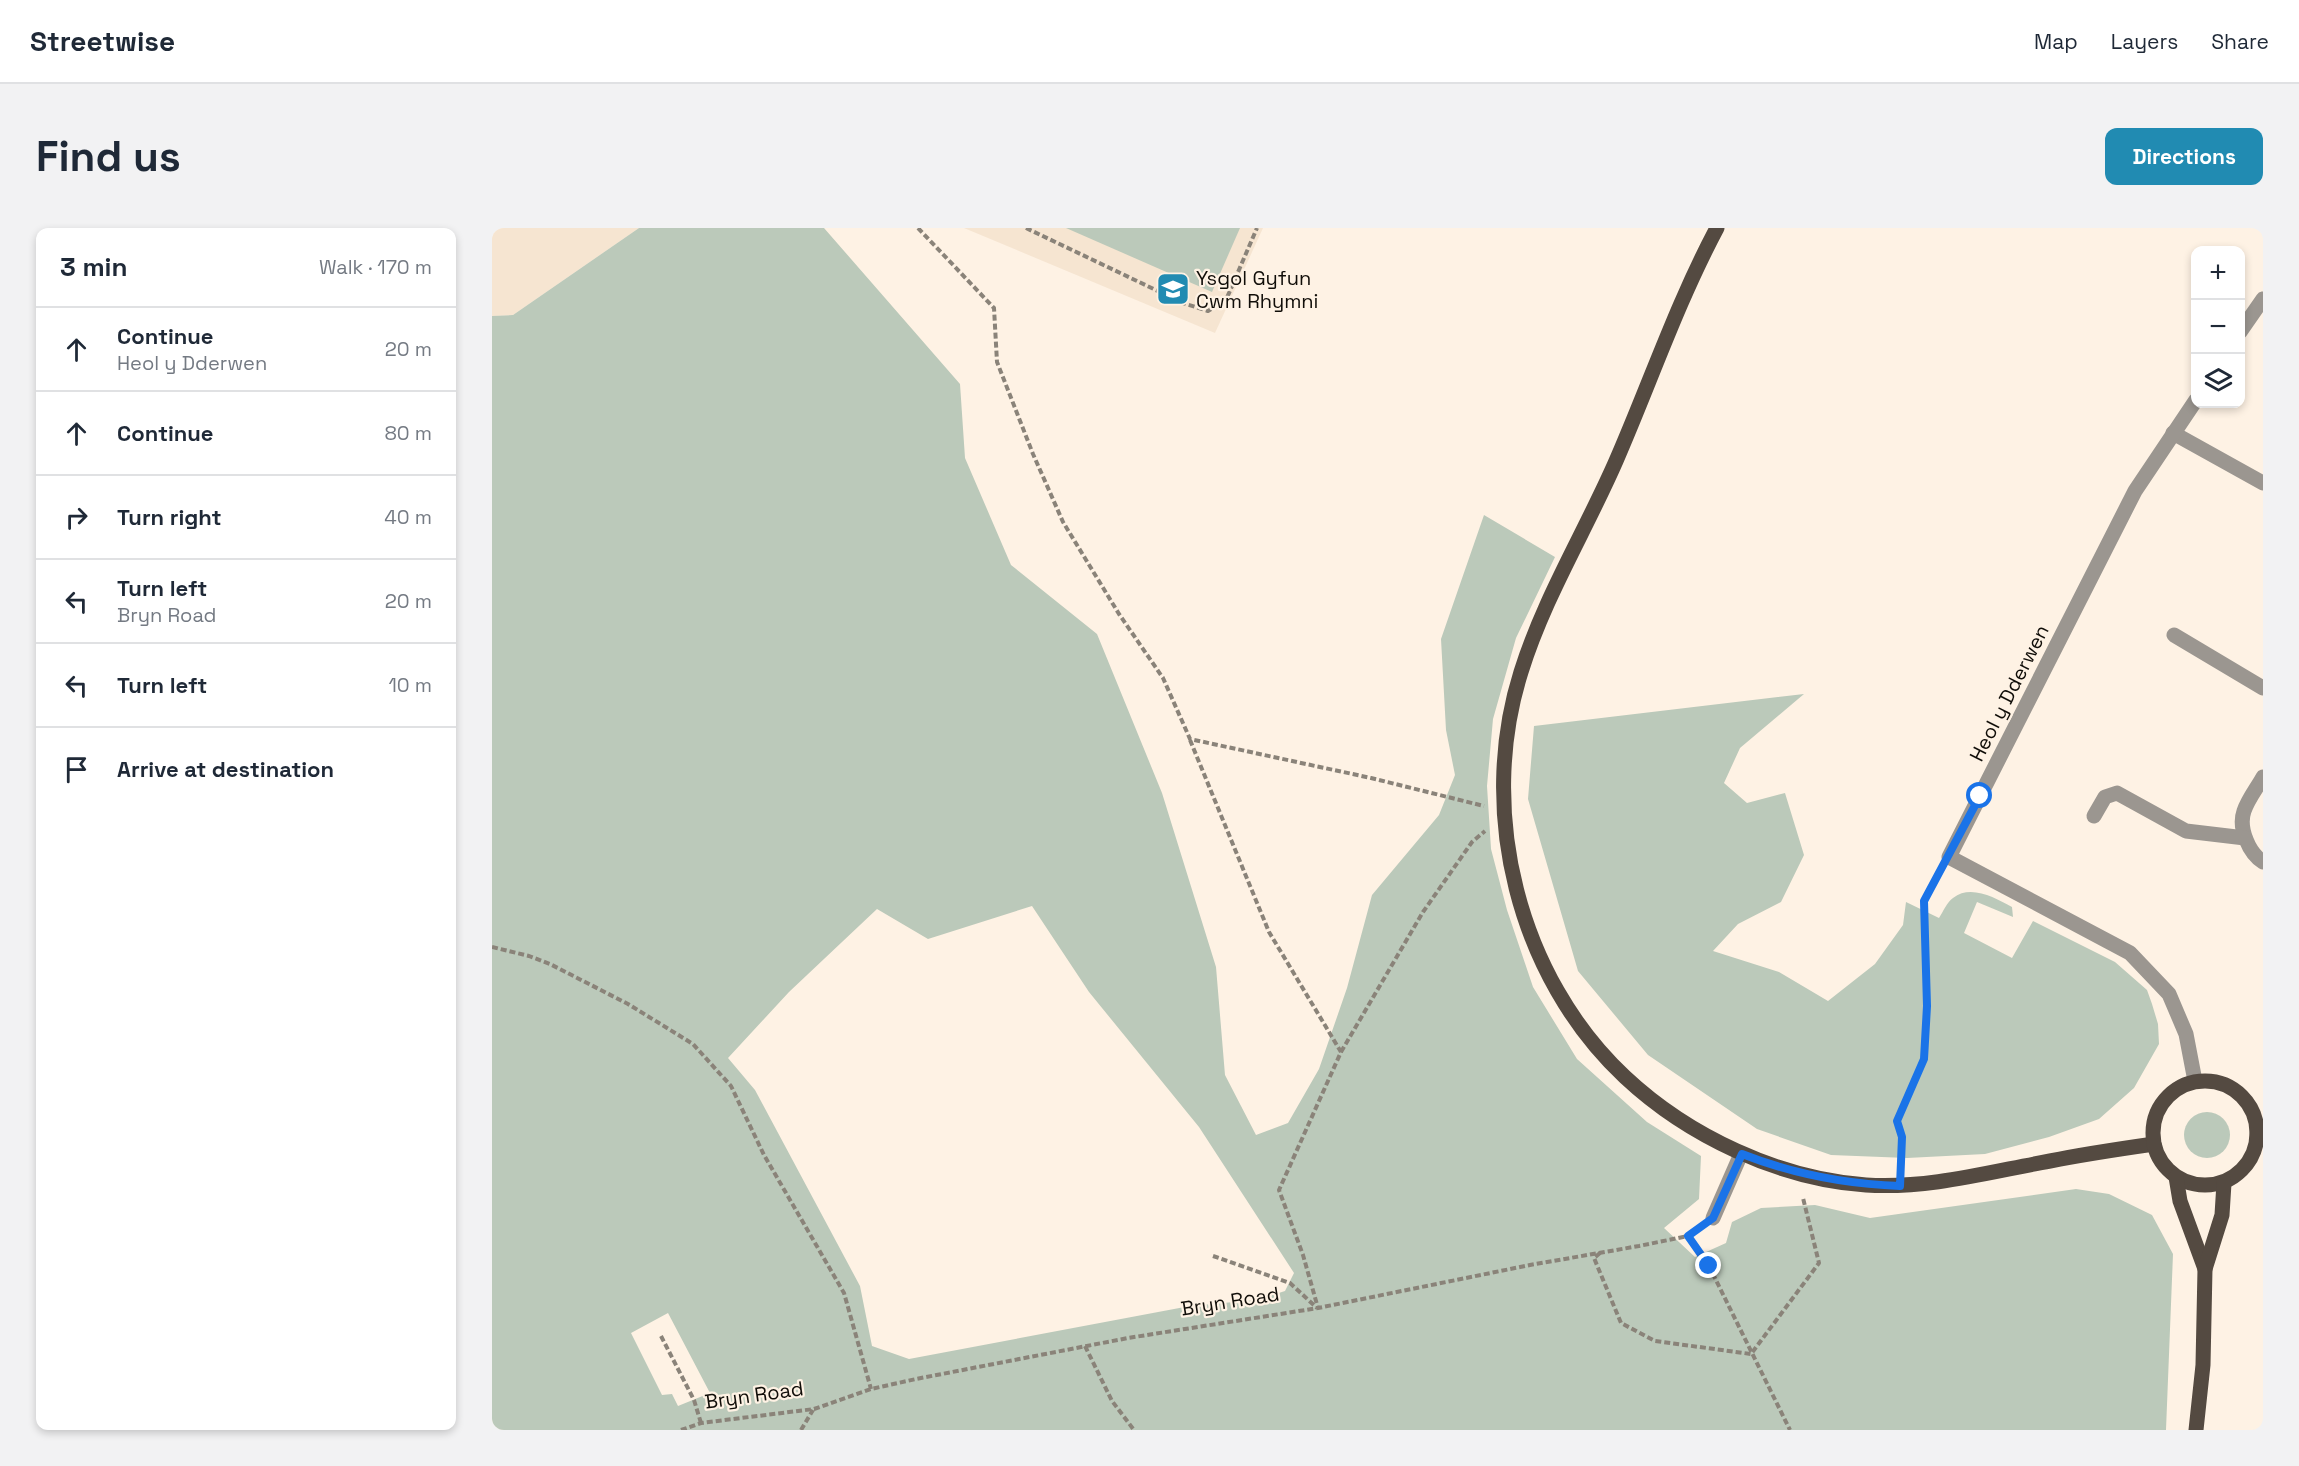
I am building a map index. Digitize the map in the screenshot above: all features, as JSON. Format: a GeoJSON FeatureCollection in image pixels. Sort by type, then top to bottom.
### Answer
{"type":"FeatureCollection","features":[{"type":"Feature","properties":{"kind":"main road"},"geometry":{"type":"LineString","coordinates":[[1717,228],[1697,264],[1615,464],[1546,603],[1521,672],[1506,729],[1503,778],[1506,844],[1522,909],[1558,994],[1598,1052],[1653,1103],[1742,1154],[1783,1170],[1862,1185],[1900,1186],[1940,1183],[2053,1160],[2154,1144]]}},
{"type":"Feature","properties":{"kind":"main road"},"geometry":{"type":"LineString","coordinates":[[2196,1082],[2222,1084],[2244,1098],[2253,1112],[2260,1133],[2250,1161],[2239,1174],[2224,1182],[2199,1185],[2176,1177],[2162,1165],[2154,1144],[2152,1131],[2156,1114],[2165,1099],[2179,1088],[2196,1082]]}},
{"type":"Feature","properties":{"kind":"main road"},"geometry":{"type":"LineString","coordinates":[[2176,1177],[2180,1201],[2205,1269]]}},
{"type":"Feature","properties":{"kind":"main road"},"geometry":{"type":"LineString","coordinates":[[2196,1430],[2203,1365],[2205,1269],[2222,1215],[2224,1182]]}},
{"type":"Feature","properties":{"kind":"street"},"geometry":{"type":"LineString","coordinates":[[2245,326],[2263,299]]}},
{"type":"Feature","properties":{"kind":"street","name":"Heol y Dderwen"},"geometry":{"type":"LineString","coordinates":[[1949,857],[2135,491],[2191,407]]}},
{"type":"Feature","properties":{"kind":"street"},"geometry":{"type":"LineString","coordinates":[[2173,434],[2263,483]]}},
{"type":"Feature","properties":{"kind":"street"},"geometry":{"type":"LineString","coordinates":[[2174,635],[2263,688]]}},
{"type":"Feature","properties":{"kind":"street"},"geometry":{"type":"LineString","coordinates":[[2263,777],[2243,813],[2245,838],[2254,856],[2263,862]]}},
{"type":"Feature","properties":{"kind":"street"},"geometry":{"type":"LineString","coordinates":[[2094,816],[2105,797],[2117,793],[2186,831],[2245,838]]}},
{"type":"Feature","properties":{"kind":"street"},"geometry":{"type":"LineString","coordinates":[[1949,857],[2130,953],[2169,994],[2187,1034],[2196,1082]]}},
{"type":"Feature","properties":{"kind":"street"},"geometry":{"type":"LineString","coordinates":[[1713,1218],[1742,1154]]}},
{"type":"Feature","properties":{"kind":"path"},"geometry":{"type":"LineString","coordinates":[[918,228],[994,308],[997,362],[1033,454],[1063,522],[1119,614],[1163,678],[1269,932],[1341,1052]]}},
{"type":"Feature","properties":{"kind":"path"},"geometry":{"type":"LineString","coordinates":[[1026,228],[1183,303],[1208,311],[1226,300],[1257,228]]}},
{"type":"Feature","properties":{"kind":"path"},"geometry":{"type":"LineString","coordinates":[[1190,739],[1371,778],[1505,811]]}},
{"type":"Feature","properties":{"kind":"path"},"geometry":{"type":"LineString","coordinates":[[1318,1308],[1303,1255],[1279,1190],[1341,1052],[1423,912],[1472,842],[1505,811]]}},
{"type":"Feature","properties":{"kind":"path"},"geometry":{"type":"LineString","coordinates":[[1900,1186],[1902,1137],[1897,1121],[1924,1059],[1927,1006],[1924,901],[1949,857]]}},
{"type":"Feature","properties":{"kind":"path"},"geometry":{"type":"LineString","coordinates":[[492,947],[550,964],[628,1004],[693,1044],[731,1086],[764,1155],[844,1293],[871,1389]]}},
{"type":"Feature","properties":{"kind":"path"},"geometry":{"type":"LineString","coordinates":[[1750,1354],[1819,1263],[1806,1214],[1800,1173]]}},
{"type":"Feature","properties":{"kind":"path","name":"Bryn Road"},"geometry":{"type":"LineString","coordinates":[[681,1430],[701,1423],[813,1409],[871,1389],[1084,1347],[1318,1308],[1688,1236],[1713,1218]]}},
{"type":"Feature","properties":{"kind":"path"},"geometry":{"type":"LineString","coordinates":[[1688,1236],[1709,1266],[1750,1354],[1790,1430]]}},
{"type":"Feature","properties":{"kind":"path"},"geometry":{"type":"LineString","coordinates":[[1600,1253],[1594,1258],[1621,1323],[1656,1341],[1750,1354]]}},
{"type":"Feature","properties":{"kind":"path"},"geometry":{"type":"LineString","coordinates":[[1213,1256],[1290,1283],[1318,1308]]}},
{"type":"Feature","properties":{"kind":"path"},"geometry":{"type":"LineString","coordinates":[[661,1336],[694,1400],[701,1423]]}},
{"type":"Feature","properties":{"kind":"path"},"geometry":{"type":"LineString","coordinates":[[1084,1347],[1112,1401],[1134,1430]]}},
{"type":"Feature","properties":{"kind":"path"},"geometry":{"type":"LineString","coordinates":[[801,1430],[813,1409]]}},
{"type":"Feature","properties":{"kind":"shaded area"},"geometry":{"type":"Polygon","coordinates":[[[492,228],[639,228],[513,315],[492,316],[492,228]]]}},
{"type":"Feature","properties":{"kind":"shaded area","name":"Ysgol Gyfun Cwm Rhymni"},"geometry":{"type":"Polygon","coordinates":[[[964,228],[1263,228],[1215,333],[964,228]]]}},
{"type":"Feature","properties":{"kind":"green space"},"geometry":{"type":"Polygon","coordinates":[[[639,228],[824,228],[960,384],[965,458],[1011,565],[1097,634],[1162,793],[1216,967],[1225,1075],[1256,1135],[1288,1123],[1319,1069],[1347,988],[1372,895],[1439,815],[1455,775],[1446,730],[1441,639],[1484,515],[1555,557],[1516,638],[1493,719],[1487,786],[1491,849],[1507,910],[1533,987],[1577,1059],[1647,1122],[1701,1156],[1699,1199],[1664,1228],[1695,1257],[1726,1243],[1732,1222],[1761,1208],[1815,1205],[1870,1218],[2076,1189],[2109,1194],[2152,1215],[2173,1254],[2166,1430],[492,1430],[492,316],[513,315],[639,228]],[[1032,906],[928,939],[877,909],[789,992],[728,1058],[755,1090],[860,1286],[872,1346],[909,1359],[1190,1306],[1256,1300],[1285,1291],[1294,1273],[1199,1127],[1089,992],[1032,906]],[[668,1313],[631,1333],[662,1395],[672,1394],[678,1406],[710,1393],[668,1313]]]}},
{"type":"Feature","properties":{"kind":"green space"},"geometry":{"type":"Polygon","coordinates":[[[1066,228],[1240,228],[1212,292],[1066,228]]]}},
{"type":"Feature","properties":{"kind":"green space"},"geometry":{"type":"Polygon","coordinates":[[[1804,694],[1740,748],[1724,783],[1747,803],[1785,793],[1804,855],[1781,902],[1738,924],[1713,951],[1779,972],[1828,1001],[1875,964],[1903,925],[1906,902],[1939,918],[1949,902],[1960,894],[1975,892],[1991,897],[2012,907],[2013,917],[1977,902],[1964,933],[2012,958],[2033,921],[2115,962],[2147,990],[2158,1024],[2159,1044],[2134,1088],[2099,1119],[2049,1137],[1985,1154],[1907,1158],[1831,1155],[1757,1129],[1648,1055],[1578,971],[1528,799],[1534,726],[1804,694]]]}},
{"type":"Feature","properties":{"kind":"green space"},"geometry":{"type":"Polygon","coordinates":[[[2207,1112],[2223,1119],[2230,1135],[2223,1151],[2207,1158],[2191,1151],[2184,1135],[2191,1119],[2207,1112]]]}},
{"type":"Feature","properties":{"kind":"place","name":"Ysgol Gyfun Cwm Rhymni"},"geometry":{"type":"Point","coordinates":[1173,289]}},
{"type":"Feature","properties":{"kind":"route"},"geometry":{"type":"LineString","coordinates":[[1709,1266],[1688,1236],[1713,1218],[1742,1154],[1783,1170],[1862,1185],[1900,1186],[1902,1137],[1897,1121],[1924,1059],[1927,932],[1924,901],[1980,796]]}}]}
